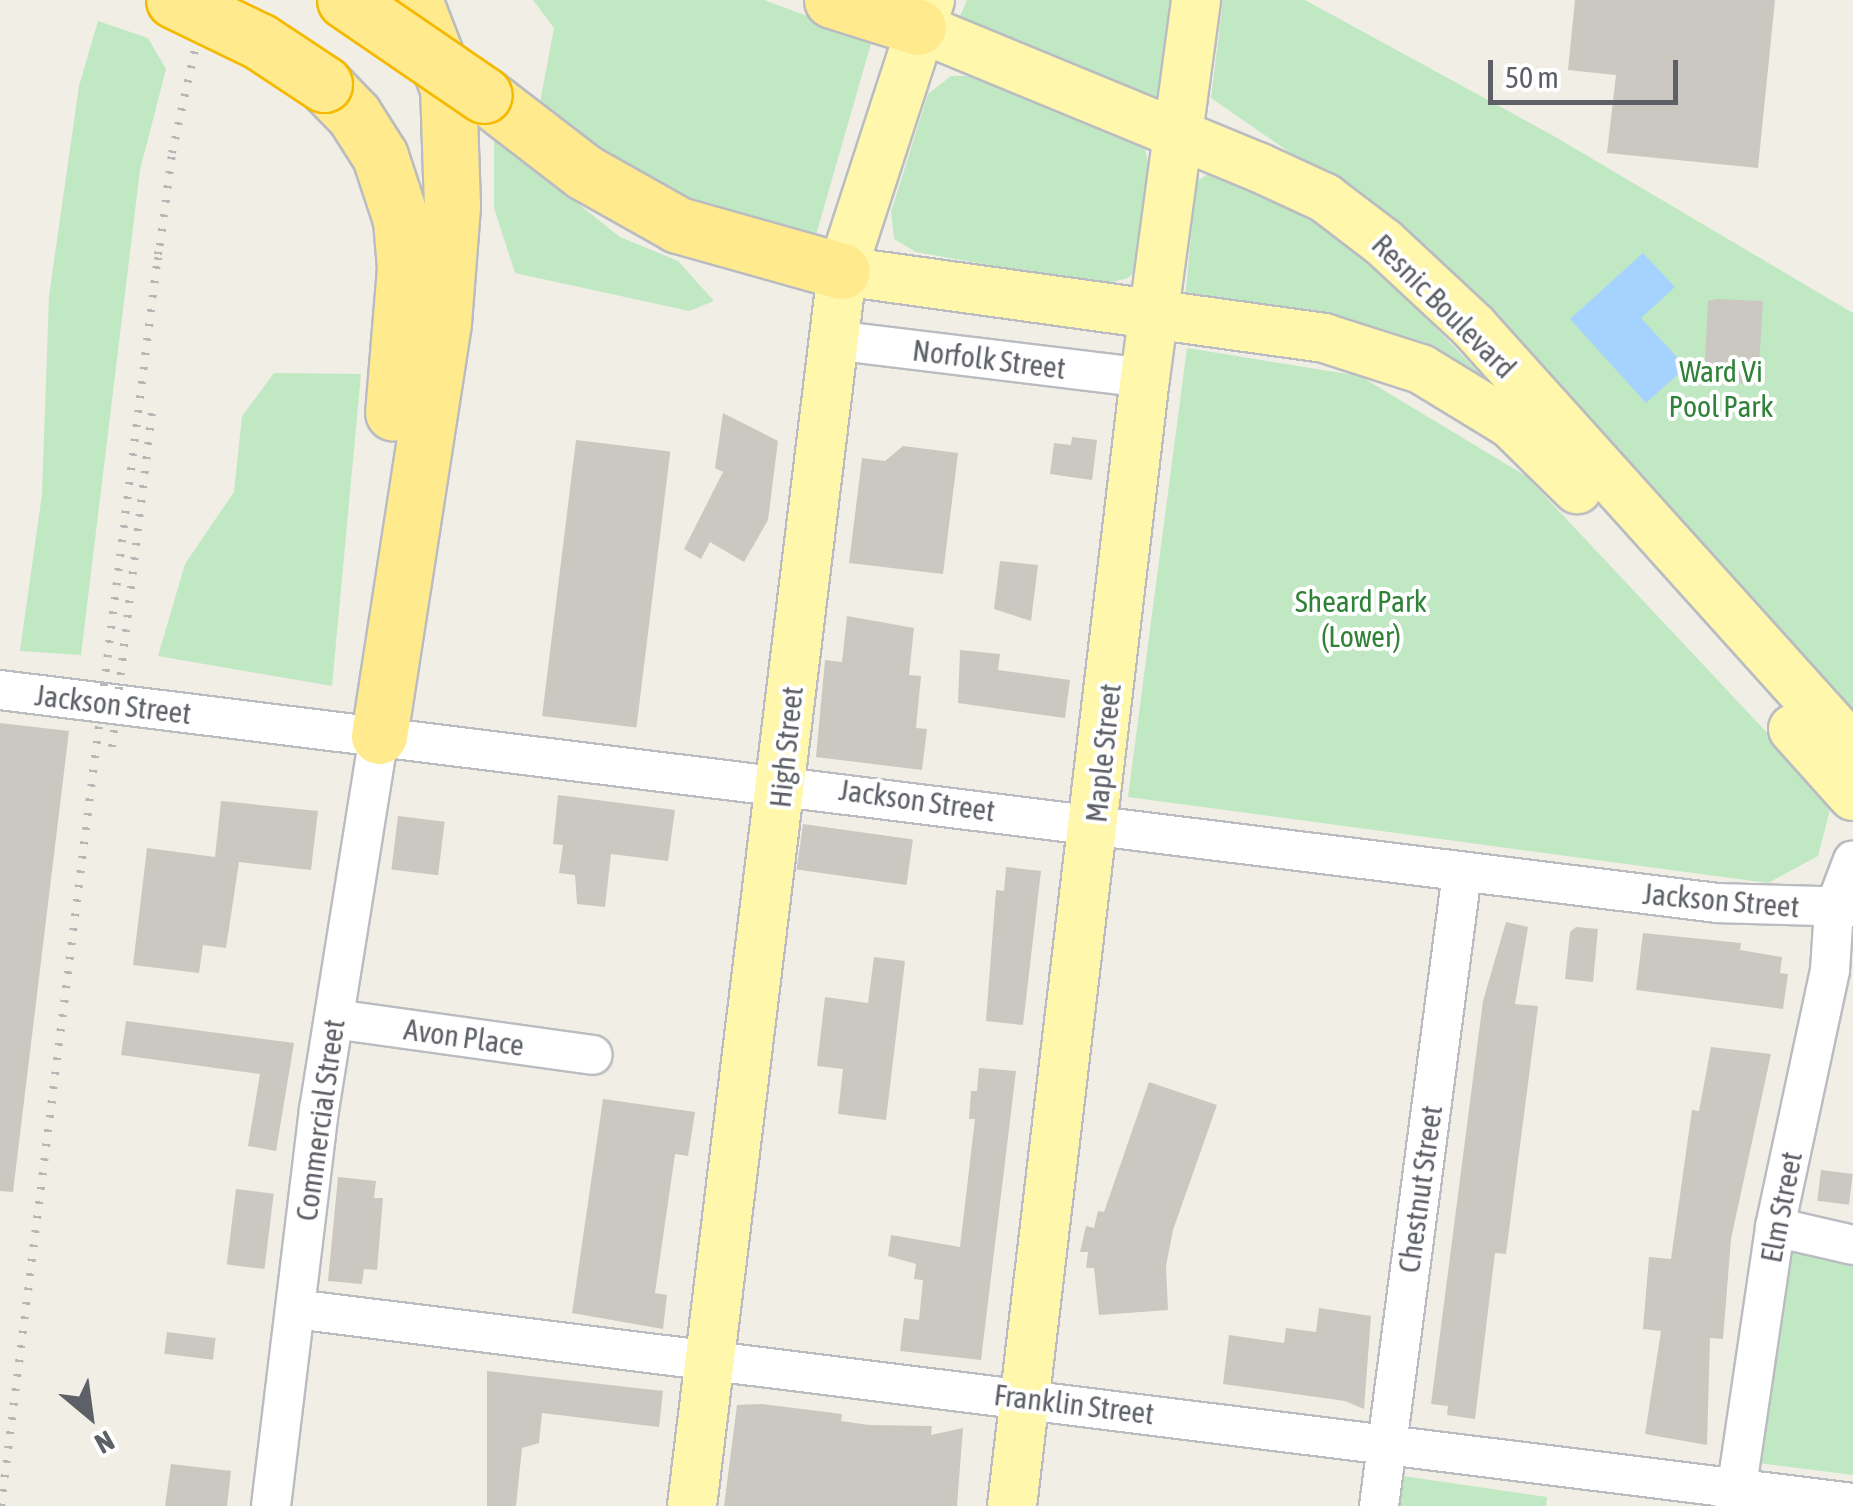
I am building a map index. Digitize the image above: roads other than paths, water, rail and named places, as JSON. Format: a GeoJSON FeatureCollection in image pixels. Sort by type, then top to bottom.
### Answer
{"type":"FeatureCollection","features":[{"type":"Feature","properties":{"kind":"highway"},"geometry":{"type":"LineString","coordinates":[[174,0],[258,41],[324,84],[380,156],[404,243],[379,736]]}},
{"type":"Feature","properties":{"kind":"highway"},"geometry":{"type":"LineString","coordinates":[[345,0],[484,95],[584,172],[666,219],[719,240],[842,271]]}},
{"type":"Feature","properties":{"kind":"highway"},"geometry":{"type":"LineString","coordinates":[[379,736],[443,323],[452,206],[448,88],[414,0]]}},
{"type":"Feature","properties":{"kind":"highway"},"geometry":{"type":"LineString","coordinates":[[832,0],[924,14]]}},
{"type":"Feature","properties":{"kind":"main road","name":"Maple Street"},"geometry":{"type":"LineString","coordinates":[[1012,1506],[1095,823],[1144,378],[1156,315],[1196,0]]}},
{"type":"Feature","properties":{"kind":"main road","name":"Resnic Boulevard"},"geometry":{"type":"LineString","coordinates":[[924,14],[1180,140],[1325,198],[1384,243],[1472,326],[1853,748]]}},
{"type":"Feature","properties":{"kind":"main road","name":"High Street"},"geometry":{"type":"LineString","coordinates":[[692,1506],[842,271],[924,14]]}},
{"type":"Feature","properties":{"kind":"main road","name":"Resnic Boulevard"},"geometry":{"type":"LineString","coordinates":[[842,271],[1324,338],[1421,369],[1512,424],[1853,796]]}},
{"type":"Feature","properties":{"kind":"street","name":"Norfolk Street"},"geometry":{"type":"LineString","coordinates":[[832,340],[1144,378]]}},
{"type":"Feature","properties":{"kind":"street","name":"Jackson Street"},"geometry":{"type":"LineString","coordinates":[[0,690],[782,783],[1462,873],[1844,909],[1853,860]]}},
{"type":"Feature","properties":{"kind":"street","name":"Commercial Street"},"geometry":{"type":"LineString","coordinates":[[271,1506],[334,1019],[379,736]]}},
{"type":"Feature","properties":{"kind":"street","name":"Chestnut Street"},"geometry":{"type":"LineString","coordinates":[[1379,1506],[1462,873]]}},
{"type":"Feature","properties":{"kind":"street","name":"Elm Street"},"geometry":{"type":"LineString","coordinates":[[1734,1499],[1775,1227],[1844,909]]}},
{"type":"Feature","properties":{"kind":"street","name":"Avon Place"},"geometry":{"type":"LineString","coordinates":[[334,1019],[593,1055]]}},
{"type":"Feature","properties":{"kind":"street"},"geometry":{"type":"LineString","coordinates":[[1775,1227],[1853,1245]]}},
{"type":"Feature","properties":{"kind":"street","name":"Franklin Street"},"geometry":{"type":"LineString","coordinates":[[295,1310],[1387,1441],[1734,1499],[1853,1503]]}},
{"type":"Feature","properties":{"kind":"water"},"geometry":{"type":"Polygon","coordinates":[[[1643,253],[1675,287],[1641,318],[1686,367],[1646,403],[1570,319],[1643,253]]]}},
{"type":"Feature","properties":{"kind":"railway"},"geometry":{"type":"LineString","coordinates":[[158,260],[172,153],[206,0]]}},
{"type":"Feature","properties":{"kind":"railway"},"geometry":{"type":"LineString","coordinates":[[1,1506],[159,247]]}},
{"type":"Feature","properties":{"kind":"railway"},"geometry":{"type":"LineString","coordinates":[[112,747],[153,405]]}},
{"type":"Feature","properties":{"kind":"park label","name":"Ward Vi Pool Park"},"geometry":{"type":"Point","coordinates":[1721,388]}},
{"type":"Feature","properties":{"kind":"park label","name":"Sheard Park (Lower)"},"geometry":{"type":"Point","coordinates":[1361,618]}}]}
